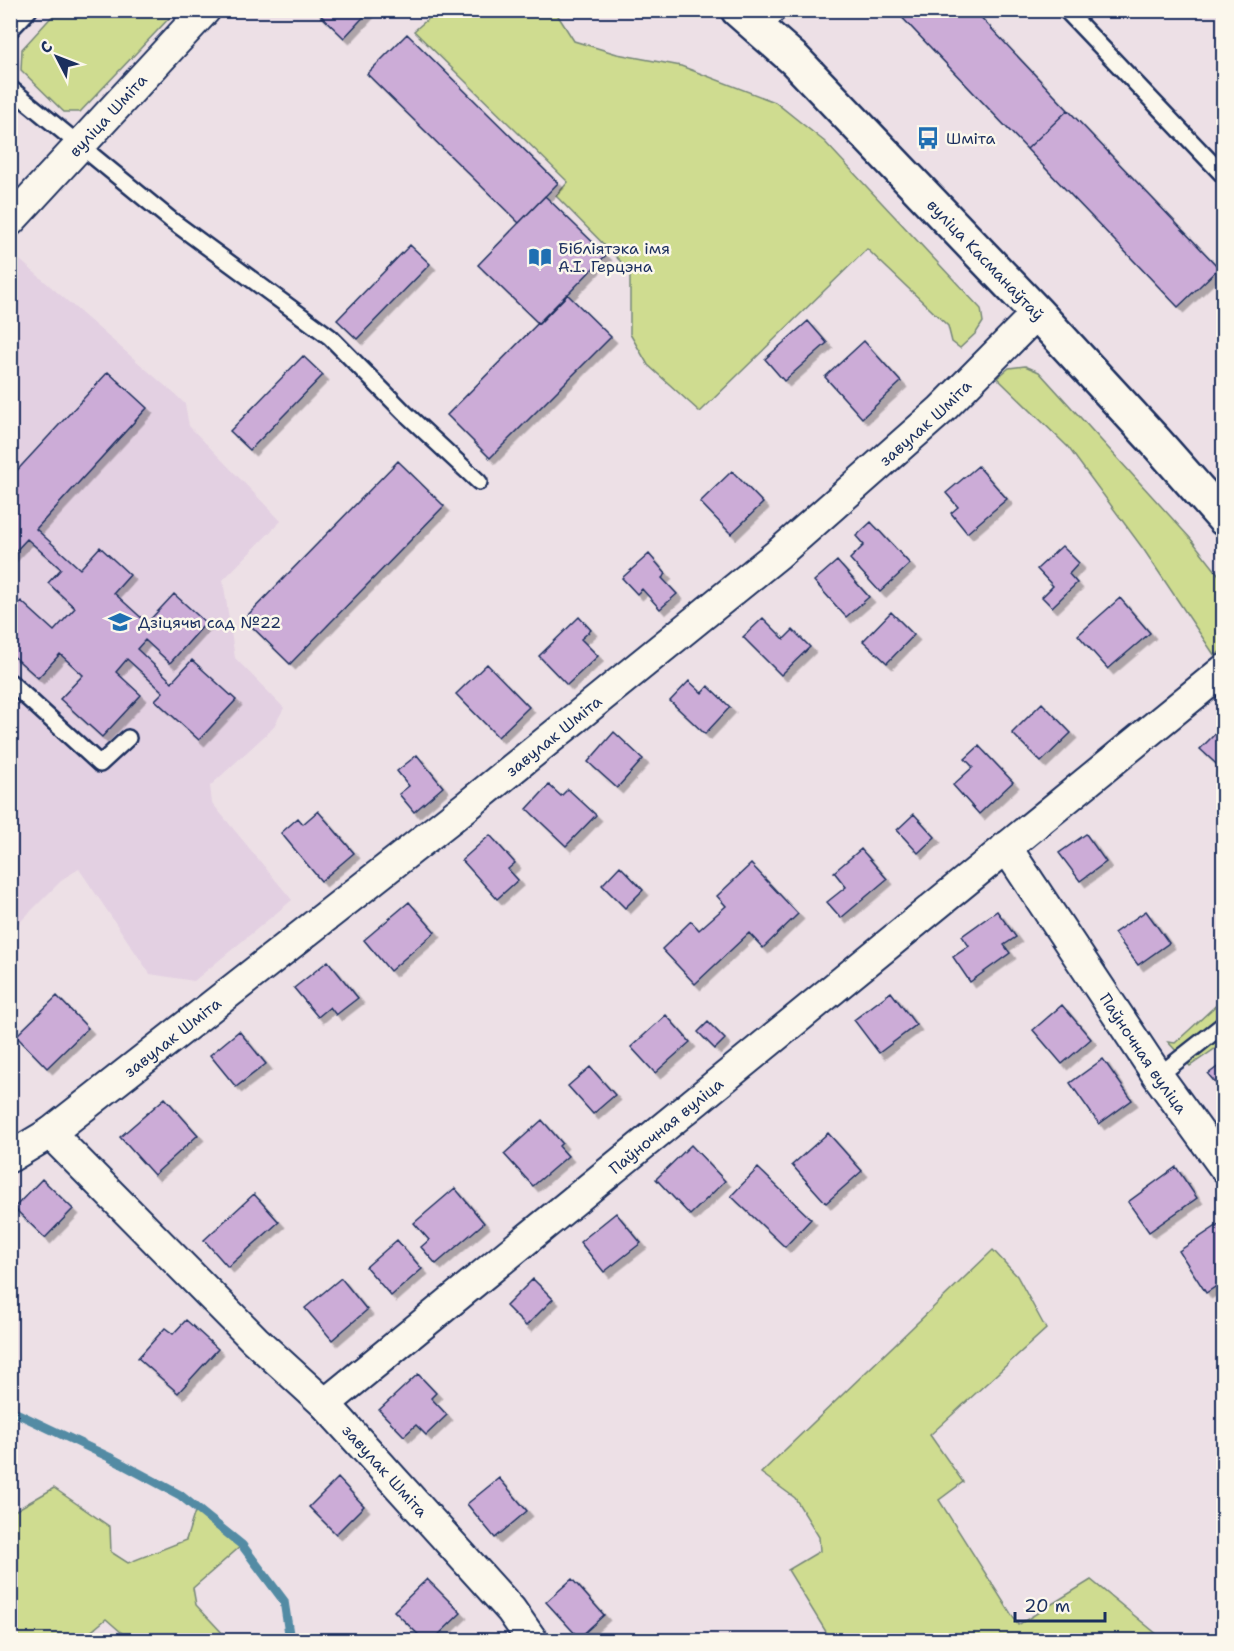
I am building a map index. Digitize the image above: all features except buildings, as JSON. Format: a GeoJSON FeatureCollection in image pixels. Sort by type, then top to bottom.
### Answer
{"type":"FeatureCollection","features":[{"type":"Feature","properties":{"kind":"main road","name":"вуліца Касманаўтаў"},"geometry":{"type":"LineString","coordinates":[[753,14],[1037,313],[1224,519]]}},
{"type":"Feature","properties":{"kind":"street","name":"вуліца Шміта"},"geometry":{"type":"LineString","coordinates":[[10,221],[204,10]]}},
{"type":"Feature","properties":{"kind":"street","name":"завулак Шміта"},"geometry":{"type":"LineString","coordinates":[[10,1157],[50,1133],[468,805],[778,554],[941,410],[1037,313]]}},
{"type":"Feature","properties":{"kind":"street","name":"Паўночная вуліца"},"geometry":{"type":"LineString","coordinates":[[325,1404],[1224,670]]}},
{"type":"Feature","properties":{"kind":"street","name":"Паўночная вуліца"},"geometry":{"type":"LineString","coordinates":[[1006,847],[1158,1076],[1224,1167]]}},
{"type":"Feature","properties":{"kind":"street","name":"завулак Шміта"},"geometry":{"type":"LineString","coordinates":[[50,1133],[255,1340],[325,1404],[511,1610],[532,1641]]}},
{"type":"Feature","properties":{"kind":"lane"},"geometry":{"type":"LineString","coordinates":[[10,30],[29,10]]}},
{"type":"Feature","properties":{"kind":"lane"},"geometry":{"type":"LineString","coordinates":[[1066,10],[1224,176]]}},
{"type":"Feature","properties":{"kind":"lane"},"geometry":{"type":"LineString","coordinates":[[10,88],[81,145],[112,174],[171,220],[330,337],[405,413],[479,482]]}},
{"type":"Feature","properties":{"kind":"lane"},"geometry":{"type":"LineString","coordinates":[[10,682],[100,764],[128,738]]}},
{"type":"Feature","properties":{"kind":"lane"},"geometry":{"type":"LineString","coordinates":[[1158,1076],[1224,1024]]}},
{"type":"Feature","properties":{"kind":"shaded area","name":"Дзіцячы сад №22"},"geometry":{"type":"Polygon","coordinates":[[[20,260],[185,404],[189,426],[281,521],[223,580],[235,658],[284,708],[273,728],[210,786],[212,803],[292,900],[194,981],[150,974],[79,869],[64,878],[11,931],[10,271],[20,260]]]}},
{"type":"Feature","properties":{"kind":"green space"},"geometry":{"type":"Polygon","coordinates":[[[57,11],[176,11],[80,112],[64,112],[21,70],[22,49],[57,11]]]}},
{"type":"Feature","properties":{"kind":"green space"},"geometry":{"type":"Polygon","coordinates":[[[437,11],[555,11],[574,41],[617,54],[681,66],[775,102],[825,142],[981,309],[983,322],[976,333],[960,348],[952,342],[948,326],[867,249],[700,412],[648,365],[630,334],[630,271],[556,196],[568,182],[414,31],[437,11]]]}},
{"type":"Feature","properties":{"kind":"green space"},"geometry":{"type":"Polygon","coordinates":[[[1025,366],[1039,372],[1190,538],[1223,580],[1223,649],[1215,656],[1144,550],[1068,447],[997,378],[1009,368],[1025,366]]]}},
{"type":"Feature","properties":{"kind":"green space"},"geometry":{"type":"Polygon","coordinates":[[[1223,999],[1223,1043],[1190,1066],[1168,1042],[1175,1043],[1223,999]]]}},
{"type":"Feature","properties":{"kind":"green space"},"geometry":{"type":"Polygon","coordinates":[[[993,1250],[1017,1276],[1046,1329],[930,1435],[963,1482],[939,1500],[1018,1625],[1091,1580],[1164,1640],[858,1640],[853,1633],[841,1640],[831,1640],[788,1570],[820,1551],[819,1537],[795,1498],[761,1473],[993,1250]]]}},
{"type":"Feature","properties":{"kind":"green space"},"geometry":{"type":"Polygon","coordinates":[[[54,1488],[110,1527],[111,1552],[128,1563],[186,1540],[196,1508],[242,1545],[193,1588],[196,1605],[227,1640],[130,1640],[106,1619],[81,1640],[11,1640],[11,1513],[54,1488]]]}},
{"type":"Feature","properties":{"kind":"waterway"},"geometry":{"type":"LineString","coordinates":[[10,1410],[109,1457],[180,1495],[242,1545],[284,1601],[290,1640]]}},
{"type":"Feature","properties":{"kind":"place","name":"Шміта"},"geometry":{"type":"Point","coordinates":[928,138]}},
{"type":"Feature","properties":{"kind":"place","name":"Бібліятэка імя А.І. Герцэна"},"geometry":{"type":"Point","coordinates":[540,257]}},
{"type":"Feature","properties":{"kind":"place","name":"Дзіцячы сад №22"},"geometry":{"type":"Point","coordinates":[120,622]}}]}
